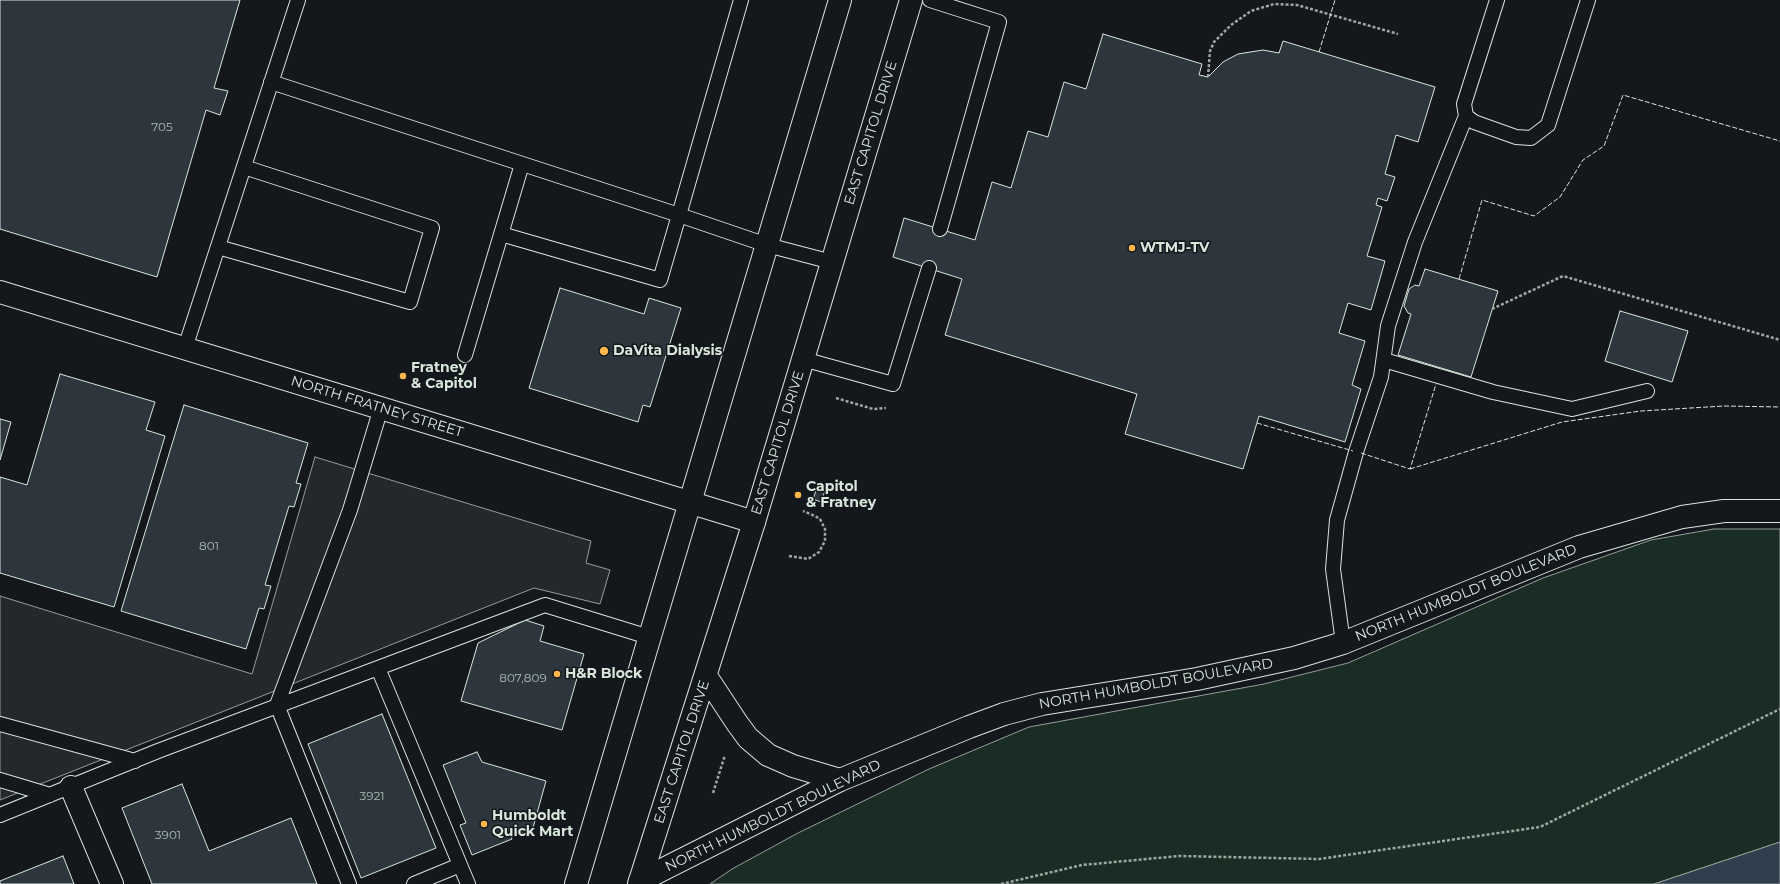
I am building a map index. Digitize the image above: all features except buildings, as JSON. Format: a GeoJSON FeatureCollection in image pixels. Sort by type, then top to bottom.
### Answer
{"type":"FeatureCollection","features":[{"type":"Feature","properties":{"kind":"street"},"geometry":{"type":"LineString","coordinates":[[576,884],[840,0]]}},
{"type":"Feature","properties":{"kind":"street","name":"EAST CAPITOL DRIVE"},"geometry":{"type":"LineString","coordinates":[[640,883],[754,522],[911,0]]}},
{"type":"Feature","properties":{"kind":"street","name":"NORTH FRATNEY STREET"},"geometry":{"type":"LineString","coordinates":[[0,292],[754,522]]}},
{"type":"Feature","properties":{"kind":"street","name":"NORTH HUMBOLDT BOULEVARD"},"geometry":{"type":"LineString","coordinates":[[640,883],[840,780],[969,726],[1004,714],[1042,704],[1197,679],[1294,658],[1344,644],[1579,547],[1682,517],[1724,511],[1780,512]]}},
{"type":"Feature","properties":{"kind":"street"},"geometry":{"type":"LineString","coordinates":[[706,676],[737,724],[748,738],[768,755],[793,766],[840,780]]}},
{"type":"Feature","properties":{"kind":"street"},"geometry":{"type":"LineString","coordinates":[[71,787],[112,884]]}},
{"type":"Feature","properties":{"kind":"lane"},"geometry":{"type":"LineString","coordinates":[[185,348],[298,0]]}},
{"type":"Feature","properties":{"kind":"lane"},"geometry":{"type":"LineString","coordinates":[[501,234],[660,280],[741,0]]}},
{"type":"Feature","properties":{"kind":"lane"},"geometry":{"type":"LineString","coordinates":[[930,0],[999,22],[940,229]]}},
{"type":"Feature","properties":{"kind":"lane"},"geometry":{"type":"LineString","coordinates":[[1344,644],[1333,569],[1337,520],[1356,452],[1381,377],[1388,326],[1415,242],[1465,110],[1497,0]]}},
{"type":"Feature","properties":{"kind":"lane"},"geometry":{"type":"LineString","coordinates":[[1465,110],[1474,122],[1516,137],[1531,138],[1548,125],[1588,0]]}},
{"type":"Feature","properties":{"kind":"lane"},"geometry":{"type":"LineString","coordinates":[[271,82],[767,245],[832,262]]}},
{"type":"Feature","properties":{"kind":"lane"},"geometry":{"type":"LineString","coordinates":[[465,355],[522,164]]}},
{"type":"Feature","properties":{"kind":"lane"},"geometry":{"type":"LineString","coordinates":[[218,247],[410,302],[432,228],[244,167]]}},
{"type":"Feature","properties":{"kind":"lane"},"geometry":{"type":"LineString","coordinates":[[803,359],[893,384],[929,268]]}},
{"type":"Feature","properties":{"kind":"lane"},"geometry":{"type":"LineString","coordinates":[[1384,360],[1493,392],[1572,409],[1647,391]]}},
{"type":"Feature","properties":{"kind":"lane"},"geometry":{"type":"LineString","coordinates":[[349,884],[277,706],[350,510],[381,408]]}},
{"type":"Feature","properties":{"kind":"lane"},"geometry":{"type":"LineString","coordinates":[[0,816],[135,761],[544,605],[649,637]]}},
{"type":"Feature","properties":{"kind":"lane"},"geometry":{"type":"LineString","coordinates":[[378,668],[468,884]]}},
{"type":"Feature","properties":{"kind":"lane"},"geometry":{"type":"LineString","coordinates":[[0,724],[135,761]]}},
{"type":"Feature","properties":{"kind":"lane"},"geometry":{"type":"LineString","coordinates":[[0,780],[50,795]]}},
{"type":"Feature","properties":{"kind":"lane"},"geometry":{"type":"LineString","coordinates":[[414,884],[460,865]]}},
{"type":"Feature","properties":{"kind":"path"},"geometry":{"type":"LineString","coordinates":[[1208,77],[1210,51],[1214,42],[1231,25],[1251,11],[1274,4],[1297,5],[1398,34]]}},
{"type":"Feature","properties":{"kind":"path"},"geometry":{"type":"LineString","coordinates":[[1492,309],[1563,276],[1780,340]]}},
{"type":"Feature","properties":{"kind":"path"},"geometry":{"type":"LineString","coordinates":[[789,556],[808,558],[819,552],[825,541],[825,529],[820,519],[803,511]]}},
{"type":"Feature","properties":{"kind":"path"},"geometry":{"type":"LineString","coordinates":[[1001,884],[1082,865],[1179,856],[1319,859],[1540,827],[1780,709]]}},
{"type":"Feature","properties":{"kind":"path"},"geometry":{"type":"LineString","coordinates":[[713,793],[728,748]]}},
{"type":"Feature","properties":{"kind":"green space"},"geometry":{"type":"Polygon","coordinates":[[[1714,529],[1780,529],[1780,842],[1654,884],[710,884],[732,869],[798,833],[929,769],[1029,727],[1264,684],[1348,663],[1543,578],[1651,540],[1714,529]]]}},
{"type":"Feature","properties":{"kind":"shaded area"},"geometry":{"type":"Polygon","coordinates":[[[315,457],[591,541],[586,563],[610,570],[600,604],[534,588],[0,800],[0,596],[252,674],[315,457]]]}},
{"type":"Feature","properties":{"kind":"water"},"geometry":{"type":"Polygon","coordinates":[[[1780,842],[1780,884],[1654,884],[1780,842]]]}},
{"type":"Feature","properties":{"kind":"fence"},"geometry":{"type":"LineString","coordinates":[[1319,52],[1335,0]]}},
{"type":"Feature","properties":{"kind":"fence"},"geometry":{"type":"LineString","coordinates":[[1459,279],[1482,200],[1534,216],[1560,197],[1583,160],[1604,146],[1623,95],[1780,141]]}},
{"type":"Feature","properties":{"kind":"fence"},"geometry":{"type":"LineString","coordinates":[[1361,453],[1410,469],[1436,384]]}},
{"type":"Feature","properties":{"kind":"fence"},"geometry":{"type":"LineString","coordinates":[[1410,469],[1562,422],[1641,411],[1724,406],[1780,407]]}},
{"type":"Feature","properties":{"kind":"fence"},"geometry":{"type":"LineString","coordinates":[[1257,423],[1353,451]]}},
{"type":"Feature","properties":{"kind":"place","name":"WTMJ-TV"},"geometry":{"type":"Point","coordinates":[1132,248]}},
{"type":"Feature","properties":{"kind":"place","name":"DaVita Dialysis"},"geometry":{"type":"Point","coordinates":[604,351]}},
{"type":"Feature","properties":{"kind":"place","name":"Fratney & Capitol"},"geometry":{"type":"Point","coordinates":[403,376]}},
{"type":"Feature","properties":{"kind":"place","name":"Capitol & Fratney"},"geometry":{"type":"Point","coordinates":[798,495]}},
{"type":"Feature","properties":{"kind":"place","name":"H&R Block"},"geometry":{"type":"Point","coordinates":[557,674]}},
{"type":"Feature","properties":{"kind":"place","name":"Humboldt Quick Mart"},"geometry":{"type":"Point","coordinates":[484,824]}}]}
